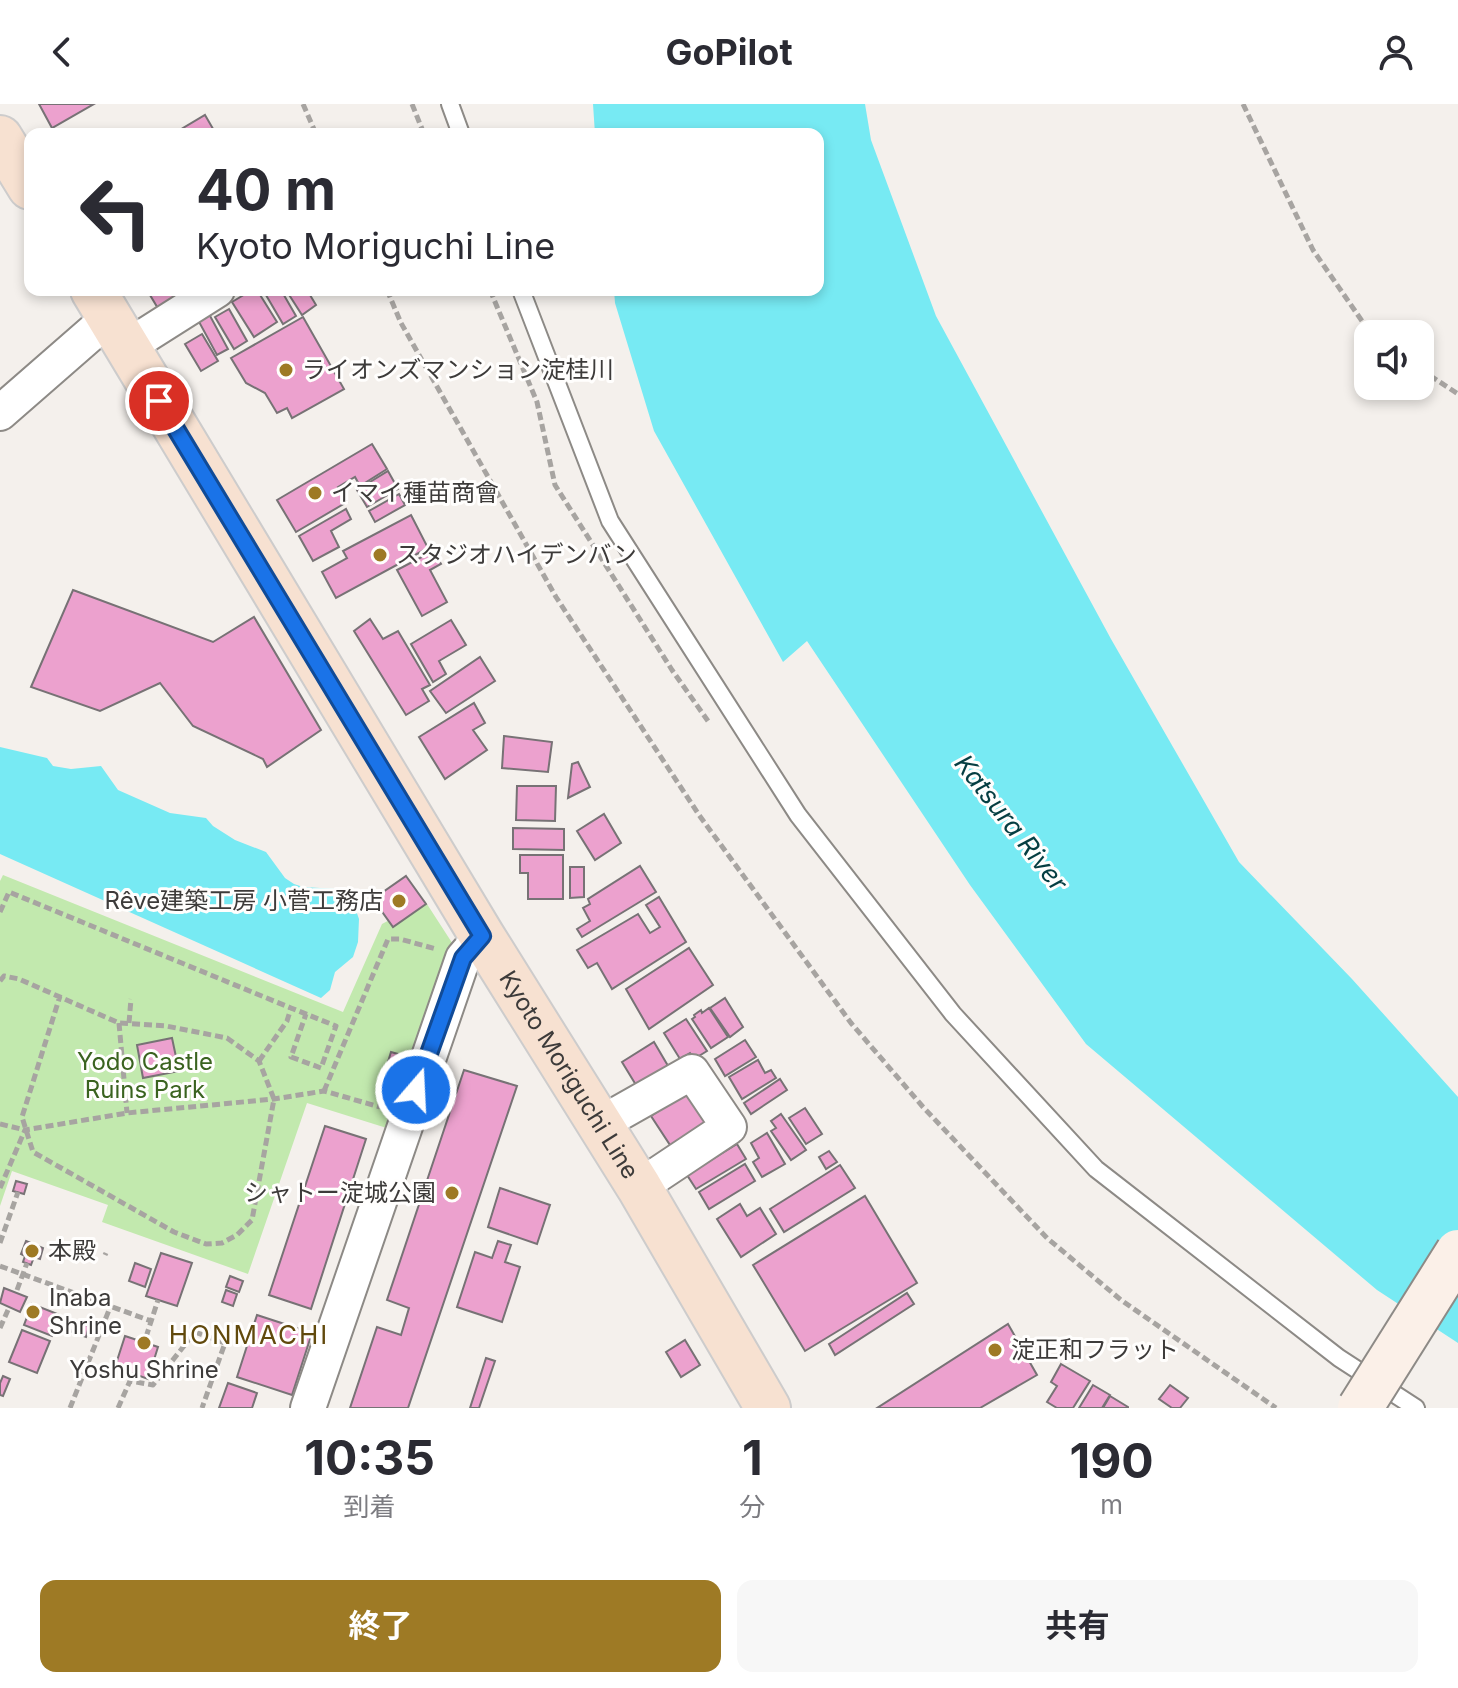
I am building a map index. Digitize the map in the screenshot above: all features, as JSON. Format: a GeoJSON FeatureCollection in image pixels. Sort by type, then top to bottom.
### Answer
{"type":"FeatureCollection","features":[{"type":"Feature","properties":{"kind":"main road"},"geometry":{"type":"LineString","coordinates":[[0,138],[24,177]]}},
{"type":"Feature","properties":{"kind":"main road","name":"Kyoto Moriguchi Line"},"geometry":{"type":"LineString","coordinates":[[110,318],[473,947],[600,1124],[768,1408]]}},
{"type":"Feature","properties":{"kind":"main road"},"geometry":{"type":"LineString","coordinates":[[1360,1408],[1458,1252]]}},
{"type":"Feature","properties":{"kind":"street"},"geometry":{"type":"LineString","coordinates":[[0,413],[110,318],[194,296]]}},
{"type":"Feature","properties":{"kind":"street"},"geometry":{"type":"LineString","coordinates":[[308,1408],[407,1117],[473,947]]}},
{"type":"Feature","properties":{"kind":"street"},"geometry":{"type":"LineString","coordinates":[[600,1124],[692,1072],[729,1127],[639,1187]]}},
{"type":"Feature","properties":{"kind":"lane"},"geometry":{"type":"LineString","coordinates":[[450,104],[459,128]]}},
{"type":"Feature","properties":{"kind":"lane"},"geometry":{"type":"LineString","coordinates":[[523,296],[610,521],[798,815],[953,1014],[1096,1169],[1339,1358],[1416,1408]]}},
{"type":"Feature","properties":{"kind":"path"},"geometry":{"type":"LineString","coordinates":[[303,104],[313,128]]}},
{"type":"Feature","properties":{"kind":"path"},"geometry":{"type":"LineString","coordinates":[[412,104],[422,128]]}},
{"type":"Feature","properties":{"kind":"path"},"geometry":{"type":"LineString","coordinates":[[1243,104],[1313,250],[1361,320]]}},
{"type":"Feature","properties":{"kind":"path"},"geometry":{"type":"LineString","coordinates":[[390,296],[409,336],[556,597],[699,815],[851,1023],[923,1107],[1047,1238],[1121,1300],[1276,1408]]}},
{"type":"Feature","properties":{"kind":"path"},"geometry":{"type":"LineString","coordinates":[[1434,378],[1458,394]]}},
{"type":"Feature","properties":{"kind":"path"},"geometry":{"type":"LineString","coordinates":[[0,912],[9,892],[336,1026],[321,1068],[291,1057],[306,1014]]}},
{"type":"Feature","properties":{"kind":"path"},"geometry":{"type":"LineString","coordinates":[[324,1091],[388,939],[424,945],[473,947]]}},
{"type":"Feature","properties":{"kind":"path"},"geometry":{"type":"LineString","coordinates":[[0,981],[4,976],[19,979],[60,996],[119,1023],[166,1026],[227,1038],[259,1061],[274,1099],[252,1220],[237,1235],[222,1243],[206,1244],[174,1232],[33,1152],[22,1117],[60,996]]}},
{"type":"Feature","properties":{"kind":"path"},"geometry":{"type":"LineString","coordinates":[[129,1023],[131,999]]}},
{"type":"Feature","properties":{"kind":"path"},"geometry":{"type":"LineString","coordinates":[[259,1061],[287,1021],[291,1008]]}},
{"type":"Feature","properties":{"kind":"path"},"geometry":{"type":"LineString","coordinates":[[119,1023],[127,1113]]}},
{"type":"Feature","properties":{"kind":"path"},"geometry":{"type":"LineString","coordinates":[[0,1124],[25,1130],[127,1113],[274,1099],[324,1091],[407,1117]]}},
{"type":"Feature","properties":{"kind":"path"},"geometry":{"type":"LineString","coordinates":[[0,1188],[25,1130]]}},
{"type":"Feature","properties":{"kind":"path"},"geometry":{"type":"LineString","coordinates":[[0,1243],[18,1192]]}},
{"type":"Feature","properties":{"kind":"path"},"geometry":{"type":"LineString","coordinates":[[17,1290],[27,1263]]}},
{"type":"Feature","properties":{"kind":"path"},"geometry":{"type":"LineString","coordinates":[[0,1266],[151,1321]]}},
{"type":"Feature","properties":{"kind":"path"},"geometry":{"type":"LineString","coordinates":[[146,1337],[158,1300]]}},
{"type":"Feature","properties":{"kind":"path"},"geometry":{"type":"LineString","coordinates":[[70,1408],[111,1305]]}},
{"type":"Feature","properties":{"kind":"path"},"geometry":{"type":"LineString","coordinates":[[0,1328],[8,1310]]}},
{"type":"Feature","properties":{"kind":"path"},"geometry":{"type":"LineString","coordinates":[[118,1408],[130,1381],[153,1385],[195,1332],[225,1343],[202,1408]]}},
{"type":"Feature","properties":{"kind":"green space","name":"Yodo Castle Ruins Park"},"geometry":{"type":"Polygon","coordinates":[[[3,875],[343,1012],[382,924],[425,901],[458,952],[393,1130],[307,1103],[248,1274],[102,1222],[108,1205],[12,1171],[0,1206],[0,881],[3,875]]]}},
{"type":"Feature","properties":{"kind":"water","name":"Katsura River"},"geometry":{"type":"Polygon","coordinates":[[[593,104],[865,104],[871,140],[936,316],[1111,639],[1239,862],[1352,979],[1458,1097],[1458,1343],[1377,1290],[1086,1044],[970,885],[807,641],[783,662],[654,431],[614,296],[824,296],[824,128],[595,128],[593,104]]]}},
{"type":"Feature","properties":{"kind":"water"},"geometry":{"type":"Polygon","coordinates":[[[0,747],[47,758],[53,766],[71,769],[101,766],[118,790],[170,813],[206,818],[235,840],[266,852],[285,878],[294,884],[337,889],[352,899],[359,919],[358,942],[353,957],[335,972],[330,990],[321,998],[0,854],[0,747]]]}},
{"type":"Feature","properties":{"kind":"building"},"geometry":{"type":"Polygon","coordinates":[[[39,104],[94,104],[52,128],[39,104]]]}},
{"type":"Feature","properties":{"kind":"building"},"geometry":{"type":"Polygon","coordinates":[[[205,115],[213,128],[183,128],[205,115]]]}},
{"type":"Feature","properties":{"kind":"building"},"geometry":{"type":"Polygon","coordinates":[[[151,296],[181,296],[159,310],[151,296]]]}},
{"type":"Feature","properties":{"kind":"building"},"geometry":{"type":"Polygon","coordinates":[[[242,296],[261,296],[277,322],[254,337],[232,302],[242,296]]]}},
{"type":"Feature","properties":{"kind":"building"},"geometry":{"type":"Polygon","coordinates":[[[267,296],[284,296],[296,316],[283,324],[267,296]]]}},
{"type":"Feature","properties":{"kind":"building"},"geometry":{"type":"Polygon","coordinates":[[[290,296],[311,296],[316,305],[302,315],[290,296]]]}},
{"type":"Feature","properties":{"kind":"building"},"geometry":{"type":"Polygon","coordinates":[[[229,309],[247,341],[234,349],[215,317],[229,309]]]}},
{"type":"Feature","properties":{"kind":"building"},"geometry":{"type":"Polygon","coordinates":[[[209,314],[228,349],[217,355],[198,320],[209,314]]]}},
{"type":"Feature","properties":{"kind":"building","name":"ライオンズマンション淀桂川"},"geometry":{"type":"Polygon","coordinates":[[[303,317],[344,389],[292,418],[287,408],[277,413],[265,393],[246,383],[231,358],[303,317]]]}},
{"type":"Feature","properties":{"kind":"building"},"geometry":{"type":"Polygon","coordinates":[[[202,334],[218,361],[201,371],[185,344],[202,334]]]}},
{"type":"Feature","properties":{"kind":"building","name":"イマイ種苗商會"},"geometry":{"type":"Polygon","coordinates":[[[372,444],[387,469],[360,486],[355,477],[338,487],[347,502],[296,532],[277,500],[372,444]]]}},
{"type":"Feature","properties":{"kind":"building"},"geometry":{"type":"Polygon","coordinates":[[[388,471],[398,489],[367,507],[357,490],[388,471]]]}},
{"type":"Feature","properties":{"kind":"building"},"geometry":{"type":"Polygon","coordinates":[[[399,494],[405,505],[375,522],[369,511],[399,494]]]}},
{"type":"Feature","properties":{"kind":"building"},"geometry":{"type":"Polygon","coordinates":[[[346,509],[351,519],[331,531],[339,547],[313,561],[299,536],[346,509]]]}},
{"type":"Feature","properties":{"kind":"building","name":"スタジオハイデンバン"},"geometry":{"type":"Polygon","coordinates":[[[411,515],[428,548],[336,598],[322,572],[347,558],[343,551],[411,515]]]}},
{"type":"Feature","properties":{"kind":"building"},"geometry":{"type":"Polygon","coordinates":[[[433,551],[441,564],[430,570],[447,602],[422,616],[397,570],[433,551]]]}},
{"type":"Feature","properties":{"kind":"building"},"geometry":{"type":"Polygon","coordinates":[[[73,590],[213,642],[254,617],[321,730],[267,767],[263,759],[193,726],[160,683],[100,711],[31,687],[73,590]]]}},
{"type":"Feature","properties":{"kind":"building"},"geometry":{"type":"Polygon","coordinates":[[[370,619],[383,639],[398,631],[430,685],[422,689],[429,701],[406,715],[354,631],[370,619]]]}},
{"type":"Feature","properties":{"kind":"building"},"geometry":{"type":"Polygon","coordinates":[[[451,620],[466,645],[439,661],[446,674],[433,682],[411,644],[451,620]]]}},
{"type":"Feature","properties":{"kind":"building"},"geometry":{"type":"Polygon","coordinates":[[[480,657],[495,681],[446,713],[430,691],[480,657]]]}},
{"type":"Feature","properties":{"kind":"building"},"geometry":{"type":"Polygon","coordinates":[[[474,703],[485,723],[473,730],[487,750],[445,779],[419,737],[474,703]]]}},
{"type":"Feature","properties":{"kind":"building"},"geometry":{"type":"Polygon","coordinates":[[[504,736],[552,742],[548,772],[502,768],[504,736]]]}},
{"type":"Feature","properties":{"kind":"building"},"geometry":{"type":"Polygon","coordinates":[[[578,762],[590,787],[568,798],[572,764],[578,762]]]}},
{"type":"Feature","properties":{"kind":"building"},"geometry":{"type":"Polygon","coordinates":[[[517,786],[556,786],[555,821],[516,820],[517,786]]]}},
{"type":"Feature","properties":{"kind":"building"},"geometry":{"type":"Polygon","coordinates":[[[604,814],[621,843],[595,860],[577,831],[604,814]]]}},
{"type":"Feature","properties":{"kind":"building"},"geometry":{"type":"Polygon","coordinates":[[[513,828],[564,829],[564,850],[513,849],[513,828]]]}},
{"type":"Feature","properties":{"kind":"building"},"geometry":{"type":"Polygon","coordinates":[[[520,855],[563,855],[563,899],[528,899],[528,873],[520,873],[520,855]]]}},
{"type":"Feature","properties":{"kind":"building"},"geometry":{"type":"Polygon","coordinates":[[[640,866],[656,892],[582,937],[577,929],[590,921],[583,908],[590,904],[588,899],[640,866]]]}},
{"type":"Feature","properties":{"kind":"building"},"geometry":{"type":"Polygon","coordinates":[[[570,867],[584,867],[584,897],[570,898],[570,867]]]}},
{"type":"Feature","properties":{"kind":"building","name":"Rêve建築工房 小菅工務店"},"geometry":{"type":"Polygon","coordinates":[[[406,876],[426,904],[393,927],[373,899],[406,876]]]}},
{"type":"Feature","properties":{"kind":"building"},"geometry":{"type":"Polygon","coordinates":[[[659,897],[686,942],[612,989],[597,963],[588,968],[577,950],[638,914],[650,933],[660,927],[646,905],[659,897]]]}},
{"type":"Feature","properties":{"kind":"building"},"geometry":{"type":"Polygon","coordinates":[[[689,948],[713,985],[649,1029],[626,989],[689,948]]]}},
{"type":"Feature","properties":{"kind":"building"},"geometry":{"type":"Polygon","coordinates":[[[725,998],[743,1027],[730,1037],[710,1008],[725,998]]]}},
{"type":"Feature","properties":{"kind":"building"},"geometry":{"type":"Polygon","coordinates":[[[709,1008],[728,1037],[711,1048],[692,1019],[701,1010],[702,1013],[709,1008]]]}},
{"type":"Feature","properties":{"kind":"building"},"geometry":{"type":"Polygon","coordinates":[[[686,1019],[707,1051],[694,1059],[690,1053],[680,1059],[664,1033],[686,1019]]]}},
{"type":"Feature","properties":{"kind":"building"},"geometry":{"type":"Polygon","coordinates":[[[172,1038],[179,1071],[143,1078],[137,1045],[172,1038]]]}},
{"type":"Feature","properties":{"kind":"building"},"geometry":{"type":"Polygon","coordinates":[[[745,1040],[756,1057],[725,1076],[715,1059],[745,1040]]]}},
{"type":"Feature","properties":{"kind":"building"},"geometry":{"type":"Polygon","coordinates":[[[654,1042],[671,1071],[639,1090],[622,1062],[654,1042]]]}},
{"type":"Feature","properties":{"kind":"building"},"geometry":{"type":"Polygon","coordinates":[[[391,1052],[408,1057],[400,1080],[384,1075],[391,1052]]]}},
{"type":"Feature","properties":{"kind":"building"},"geometry":{"type":"Polygon","coordinates":[[[758,1060],[765,1073],[771,1070],[776,1078],[742,1099],[729,1077],[758,1060]]]}},
{"type":"Feature","properties":{"kind":"building","name":"シャトー淀城公園"},"geometry":{"type":"Polygon","coordinates":[[[464,1070],[517,1086],[408,1408],[350,1408],[377,1327],[401,1335],[409,1308],[387,1300],[464,1070]]]}},
{"type":"Feature","properties":{"kind":"building"},"geometry":{"type":"Polygon","coordinates":[[[780,1079],[787,1090],[751,1114],[744,1103],[780,1079]]]}},
{"type":"Feature","properties":{"kind":"building"},"geometry":{"type":"Polygon","coordinates":[[[687,1092],[707,1124],[672,1148],[651,1116],[687,1092]]]}},
{"type":"Feature","properties":{"kind":"building"},"geometry":{"type":"Polygon","coordinates":[[[805,1108],[822,1134],[806,1144],[789,1118],[805,1108]]]}},
{"type":"Feature","properties":{"kind":"building"},"geometry":{"type":"Polygon","coordinates":[[[781,1114],[806,1150],[791,1160],[771,1131],[776,1128],[771,1121],[781,1114]]]}},
{"type":"Feature","properties":{"kind":"building"},"geometry":{"type":"Polygon","coordinates":[[[325,1126],[366,1139],[311,1309],[269,1295],[325,1126]]]}},
{"type":"Feature","properties":{"kind":"building"},"geometry":{"type":"Polygon","coordinates":[[[767,1133],[785,1164],[762,1177],[753,1162],[759,1158],[751,1143],[767,1133]]]}},
{"type":"Feature","properties":{"kind":"building"},"geometry":{"type":"Polygon","coordinates":[[[737,1144],[746,1159],[696,1189],[687,1175],[737,1144]]]}},
{"type":"Feature","properties":{"kind":"building"},"geometry":{"type":"Polygon","coordinates":[[[829,1151],[837,1162],[826,1169],[819,1157],[829,1151]]]}},
{"type":"Feature","properties":{"kind":"building"},"geometry":{"type":"Polygon","coordinates":[[[745,1164],[755,1181],[709,1209],[699,1192],[745,1164]]]}},
{"type":"Feature","properties":{"kind":"building"},"geometry":{"type":"Polygon","coordinates":[[[840,1165],[855,1188],[784,1232],[770,1209],[840,1165]]]}},
{"type":"Feature","properties":{"kind":"building"},"geometry":{"type":"Polygon","coordinates":[[[16,1181],[27,1184],[24,1194],[13,1191],[16,1181]]]}},
{"type":"Feature","properties":{"kind":"building"},"geometry":{"type":"Polygon","coordinates":[[[500,1188],[550,1205],[537,1244],[488,1227],[500,1188]]]}},
{"type":"Feature","properties":{"kind":"building"},"geometry":{"type":"Polygon","coordinates":[[[865,1196],[917,1283],[805,1351],[753,1265],[865,1196]]]}},
{"type":"Feature","properties":{"kind":"building"},"geometry":{"type":"Polygon","coordinates":[[[740,1204],[747,1216],[760,1208],[776,1234],[741,1257],[717,1219],[740,1204]]]}},
{"type":"Feature","properties":{"kind":"building","name":"本殿"},"geometry":{"type":"Polygon","coordinates":[[[26,1241],[43,1248],[40,1259],[34,1257],[31,1265],[23,1262],[25,1256],[21,1254],[26,1241]]]}},
{"type":"Feature","properties":{"kind":"building"},"geometry":{"type":"Polygon","coordinates":[[[498,1241],[511,1245],[505,1262],[520,1267],[502,1322],[457,1307],[475,1252],[492,1258],[498,1241]]]}},
{"type":"Feature","properties":{"kind":"building","name":"本殿"},"geometry":{"type":"Polygon","coordinates":[[[161,1253],[192,1263],[177,1306],[146,1296],[161,1253]]]}},
{"type":"Feature","properties":{"kind":"building"},"geometry":{"type":"Polygon","coordinates":[[[135,1263],[151,1269],[145,1287],[129,1281],[135,1263]]]}},
{"type":"Feature","properties":{"kind":"building"},"geometry":{"type":"Polygon","coordinates":[[[230,1276],[243,1281],[239,1292],[226,1287],[230,1276]]]}},
{"type":"Feature","properties":{"kind":"building"},"geometry":{"type":"Polygon","coordinates":[[[4,1288],[27,1297],[20,1312],[0,1303],[4,1288]]]}},
{"type":"Feature","properties":{"kind":"building"},"geometry":{"type":"Polygon","coordinates":[[[226,1290],[237,1294],[233,1306],[222,1302],[226,1290]]]}},
{"type":"Feature","properties":{"kind":"building"},"geometry":{"type":"Polygon","coordinates":[[[907,1293],[914,1304],[835,1355],[829,1344],[907,1293]]]}},
{"type":"Feature","properties":{"kind":"building"},"geometry":{"type":"Polygon","coordinates":[[[32,1304],[60,1315],[52,1336],[24,1325],[32,1304]]]}},
{"type":"Feature","properties":{"kind":"building"},"geometry":{"type":"Polygon","coordinates":[[[257,1315],[312,1333],[292,1395],[237,1377],[257,1315]]]}},
{"type":"Feature","properties":{"kind":"building"},"geometry":{"type":"Polygon","coordinates":[[[75,1322],[89,1326],[86,1337],[72,1332],[75,1322]]]}},
{"type":"Feature","properties":{"kind":"building","name":"淀正和フラット"},"geometry":{"type":"Polygon","coordinates":[[[1008,1324],[1037,1375],[980,1408],[877,1408],[1008,1324]]]}},
{"type":"Feature","properties":{"kind":"building"},"geometry":{"type":"Polygon","coordinates":[[[22,1330],[50,1341],[37,1373],[9,1362],[22,1330]]]}},
{"type":"Feature","properties":{"kind":"building"},"geometry":{"type":"Polygon","coordinates":[[[125,1336],[158,1347],[148,1379],[115,1367],[125,1336]]]}},
{"type":"Feature","properties":{"kind":"building"},"geometry":{"type":"Polygon","coordinates":[[[685,1340],[700,1365],[681,1377],[666,1352],[685,1340]]]}},
{"type":"Feature","properties":{"kind":"building"},"geometry":{"type":"Polygon","coordinates":[[[486,1358],[495,1361],[479,1408],[470,1408],[486,1358]]]}},
{"type":"Feature","properties":{"kind":"building"},"geometry":{"type":"Polygon","coordinates":[[[1061,1364],[1090,1381],[1073,1408],[1057,1408],[1047,1402],[1057,1386],[1051,1382],[1061,1364]]]}},
{"type":"Feature","properties":{"kind":"building"},"geometry":{"type":"Polygon","coordinates":[[[3,1376],[10,1379],[3,1396],[0,1395],[0,1383],[3,1376]]]}},
{"type":"Feature","properties":{"kind":"building"},"geometry":{"type":"Polygon","coordinates":[[[228,1383],[257,1393],[252,1408],[219,1408],[228,1383]]]}},
{"type":"Feature","properties":{"kind":"building"},"geometry":{"type":"Polygon","coordinates":[[[1093,1385],[1110,1395],[1102,1408],[1079,1408],[1093,1385]]]}},
{"type":"Feature","properties":{"kind":"building"},"geometry":{"type":"Polygon","coordinates":[[[1170,1385],[1188,1398],[1180,1408],[1172,1408],[1159,1399],[1170,1385]]]}},
{"type":"Feature","properties":{"kind":"building"},"geometry":{"type":"Polygon","coordinates":[[[1110,1396],[1128,1407],[1128,1408],[1103,1408],[1110,1396]]]}},
{"type":"Feature","properties":{"kind":"place","name":"ライオンズマンション淀桂川"},"geometry":{"type":"Point","coordinates":[286,370]}},
{"type":"Feature","properties":{"kind":"place","name":"イマイ種苗商會"},"geometry":{"type":"Point","coordinates":[315,493]}},
{"type":"Feature","properties":{"kind":"place","name":"スタジオハイデンバン"},"geometry":{"type":"Point","coordinates":[380,555]}},
{"type":"Feature","properties":{"kind":"place","name":"Rêve建築工房 小菅工務店"},"geometry":{"type":"Point","coordinates":[399,901]}},
{"type":"Feature","properties":{"kind":"place","name":"シャトー淀城公園"},"geometry":{"type":"Point","coordinates":[452,1193]}},
{"type":"Feature","properties":{"kind":"place","name":"本殿"},"geometry":{"type":"Point","coordinates":[32,1251]}},
{"type":"Feature","properties":{"kind":"place","name":"Inaba Shrine"},"geometry":{"type":"Point","coordinates":[33,1312]}},
{"type":"Feature","properties":{"kind":"place","name":"Yoshu Shrine"},"geometry":{"type":"Point","coordinates":[144,1343]}},
{"type":"Feature","properties":{"kind":"place","name":"淀正和フラット"},"geometry":{"type":"Point","coordinates":[995,1350]}},
{"type":"Feature","properties":{"kind":"district","name":"HONMACHI"},"geometry":{"type":"Point","coordinates":[249,1335]}},
{"type":"Feature","properties":{"kind":"route"},"geometry":{"type":"LineString","coordinates":[[159,401],[482,936],[463,958],[416,1090]]}}]}
